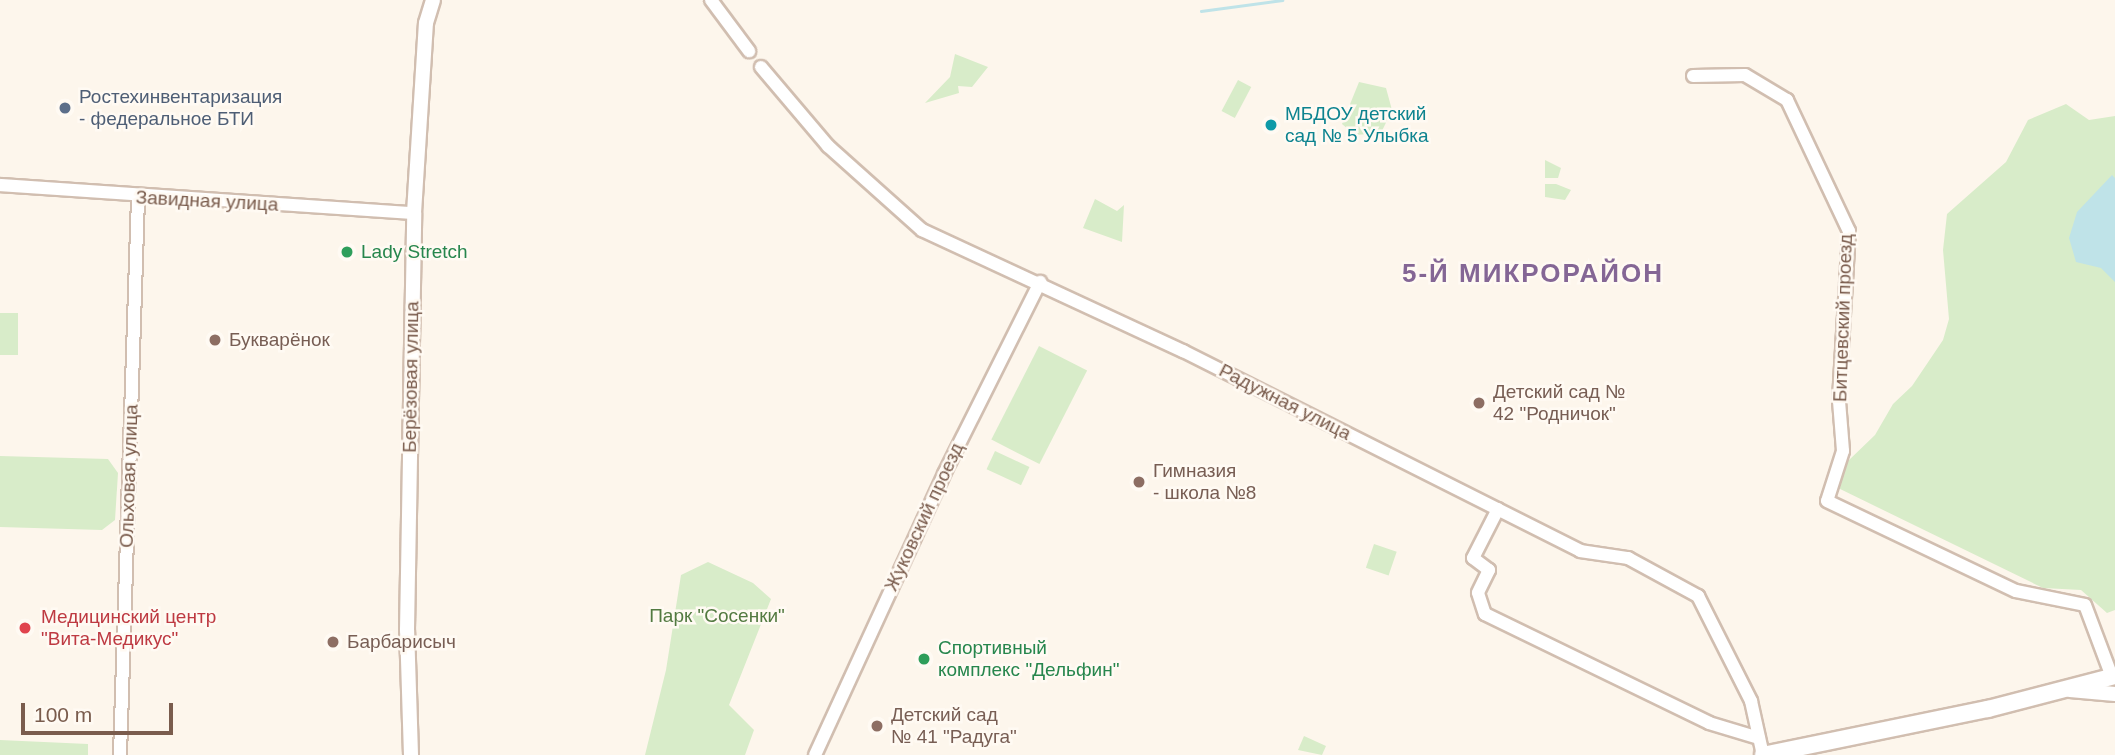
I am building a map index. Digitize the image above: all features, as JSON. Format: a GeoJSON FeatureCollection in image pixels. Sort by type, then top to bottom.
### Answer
{"type":"FeatureCollection","features":[{"type":"Feature","properties":{"kind":"main road"},"geometry":{"type":"LineString","coordinates":[[1763,755],[1925,723],[2062,690],[2114,684]]}},
{"type":"Feature","properties":{"kind":"street","name":"Берёзовая улица"},"geometry":{"type":"LineString","coordinates":[[411,755],[407,630],[414,213],[426,23],[433,0]]}},
{"type":"Feature","properties":{"kind":"street"},"geometry":{"type":"LineString","coordinates":[[711,0],[749,51]]}},
{"type":"Feature","properties":{"kind":"street","name":"Радужная улица"},"geometry":{"type":"LineString","coordinates":[[761,66],[828,146],[922,230],[1040,282],[1580,551],[1628,558],[1698,596],[1751,701],[1763,755]]}},
{"type":"Feature","properties":{"kind":"street","name":"Битцевский проезд"},"geometry":{"type":"LineString","coordinates":[[1693,76],[1745,75],[1787,100],[1849,231],[1839,401],[1843,451],[1827,501],[2016,592],[2085,605],[2114,684]]}},
{"type":"Feature","properties":{"kind":"street","name":"Завидная улица"},"geometry":{"type":"LineString","coordinates":[[0,185],[138,198],[414,213]]}},
{"type":"Feature","properties":{"kind":"street","name":"Ольховая улица"},"geometry":{"type":"LineString","coordinates":[[121,749],[138,198]]}},
{"type":"Feature","properties":{"kind":"street","name":"Жуковский проезд"},"geometry":{"type":"LineString","coordinates":[[815,755],[950,462],[1040,282]]}},
{"type":"Feature","properties":{"kind":"street"},"geometry":{"type":"LineString","coordinates":[[1498,509],[1473,558],[1489,570],[1478,593],[1486,614],[1709,723],[1759,738]]}},
{"type":"Feature","properties":{"kind":"green space"},"geometry":{"type":"Polygon","coordinates":[[[955,54],[988,67],[972,87],[958,86],[959,93],[925,103],[950,77],[955,54]]]}},
{"type":"Feature","properties":{"kind":"green space"},"geometry":{"type":"Polygon","coordinates":[[[1238,80],[1251,87],[1235,118],[1222,111],[1238,80]]]}},
{"type":"Feature","properties":{"kind":"green space"},"geometry":{"type":"Polygon","coordinates":[[[1359,82],[1386,88],[1392,110],[1381,133],[1355,135],[1342,124],[1359,82]]]}},
{"type":"Feature","properties":{"kind":"green space"},"geometry":{"type":"Polygon","coordinates":[[[2066,104],[2089,120],[2115,116],[2115,610],[2107,613],[2081,590],[2043,588],[1836,487],[1848,461],[1875,435],[1893,404],[1912,386],[1943,340],[1949,319],[1943,250],[1947,214],[2006,162],[2028,120],[2066,104]]]}},
{"type":"Feature","properties":{"kind":"green space"},"geometry":{"type":"Polygon","coordinates":[[[1545,160],[1561,168],[1558,178],[1545,178],[1545,160]]]}},
{"type":"Feature","properties":{"kind":"green space"},"geometry":{"type":"Polygon","coordinates":[[[1545,184],[1556,184],[1571,190],[1565,200],[1545,197],[1545,184]]]}},
{"type":"Feature","properties":{"kind":"green space"},"geometry":{"type":"Polygon","coordinates":[[[1095,199],[1117,211],[1124,205],[1122,242],[1083,228],[1095,199]]]}},
{"type":"Feature","properties":{"kind":"green space"},"geometry":{"type":"Polygon","coordinates":[[[0,313],[18,313],[18,355],[0,355],[0,313]]]}},
{"type":"Feature","properties":{"kind":"green space"},"geometry":{"type":"Polygon","coordinates":[[[1039,346],[1087,371],[1039,464],[991,440],[1039,346]]]}},
{"type":"Feature","properties":{"kind":"green space"},"geometry":{"type":"Polygon","coordinates":[[[995,451],[1029,467],[1021,485],[987,469],[995,451]]]}},
{"type":"Feature","properties":{"kind":"green space"},"geometry":{"type":"Polygon","coordinates":[[[0,456],[108,459],[118,473],[115,520],[102,530],[0,527],[0,456]]]}},
{"type":"Feature","properties":{"kind":"green space"},"geometry":{"type":"Polygon","coordinates":[[[1374,544],[1397,552],[1389,575],[1366,568],[1374,544]]]}},
{"type":"Feature","properties":{"kind":"green space","name":"Парк \"Сосенки\""},"geometry":{"type":"Polygon","coordinates":[[[708,562],[753,583],[771,599],[729,705],[754,730],[745,755],[645,755],[666,670],[681,575],[708,562]]]}},
{"type":"Feature","properties":{"kind":"green space"},"geometry":{"type":"Polygon","coordinates":[[[1304,736],[1326,746],[1322,755],[1298,750],[1304,736]]]}},
{"type":"Feature","properties":{"kind":"green space"},"geometry":{"type":"Polygon","coordinates":[[[0,740],[88,744],[88,755],[0,755],[0,740]]]}},
{"type":"Feature","properties":{"kind":"water"},"geometry":{"type":"Polygon","coordinates":[[[2112,175],[2115,178],[2115,282],[2101,268],[2076,262],[2069,238],[2077,212],[2112,175]]]}},
{"type":"Feature","properties":{"kind":"waterway"},"geometry":{"type":"LineString","coordinates":[[1201,11],[1282,0]]}},
{"type":"Feature","properties":{"kind":"place","name":"Ростехинвентаризация - федеральное БТИ"},"geometry":{"type":"Point","coordinates":[65,108]}},
{"type":"Feature","properties":{"kind":"place","name":"МБДОУ детский сад № 5 Улыбка"},"geometry":{"type":"Point","coordinates":[1271,125]}},
{"type":"Feature","properties":{"kind":"place","name":"Lady Stretch"},"geometry":{"type":"Point","coordinates":[347,252]}},
{"type":"Feature","properties":{"kind":"place","name":"Букварёнок"},"geometry":{"type":"Point","coordinates":[215,340]}},
{"type":"Feature","properties":{"kind":"place","name":"Детский сад № 42 \"Родничок\""},"geometry":{"type":"Point","coordinates":[1479,403]}},
{"type":"Feature","properties":{"kind":"place","name":"Гимназия - школа №8"},"geometry":{"type":"Point","coordinates":[1139,482]}},
{"type":"Feature","properties":{"kind":"place","name":"Медицинский центр \"Вита-Медикус\""},"geometry":{"type":"Point","coordinates":[25,628]}},
{"type":"Feature","properties":{"kind":"place","name":"Барбарисыч"},"geometry":{"type":"Point","coordinates":[333,642]}},
{"type":"Feature","properties":{"kind":"place","name":"Спортивный комплекс \"Дельфин\""},"geometry":{"type":"Point","coordinates":[924,659]}},
{"type":"Feature","properties":{"kind":"place","name":"Детский сад № 41 \"Радуга\""},"geometry":{"type":"Point","coordinates":[877,726]}},
{"type":"Feature","properties":{"kind":"district","name":"5-Й МИКРОРАЙОН"},"geometry":{"type":"Point","coordinates":[1533,274]}}]}
